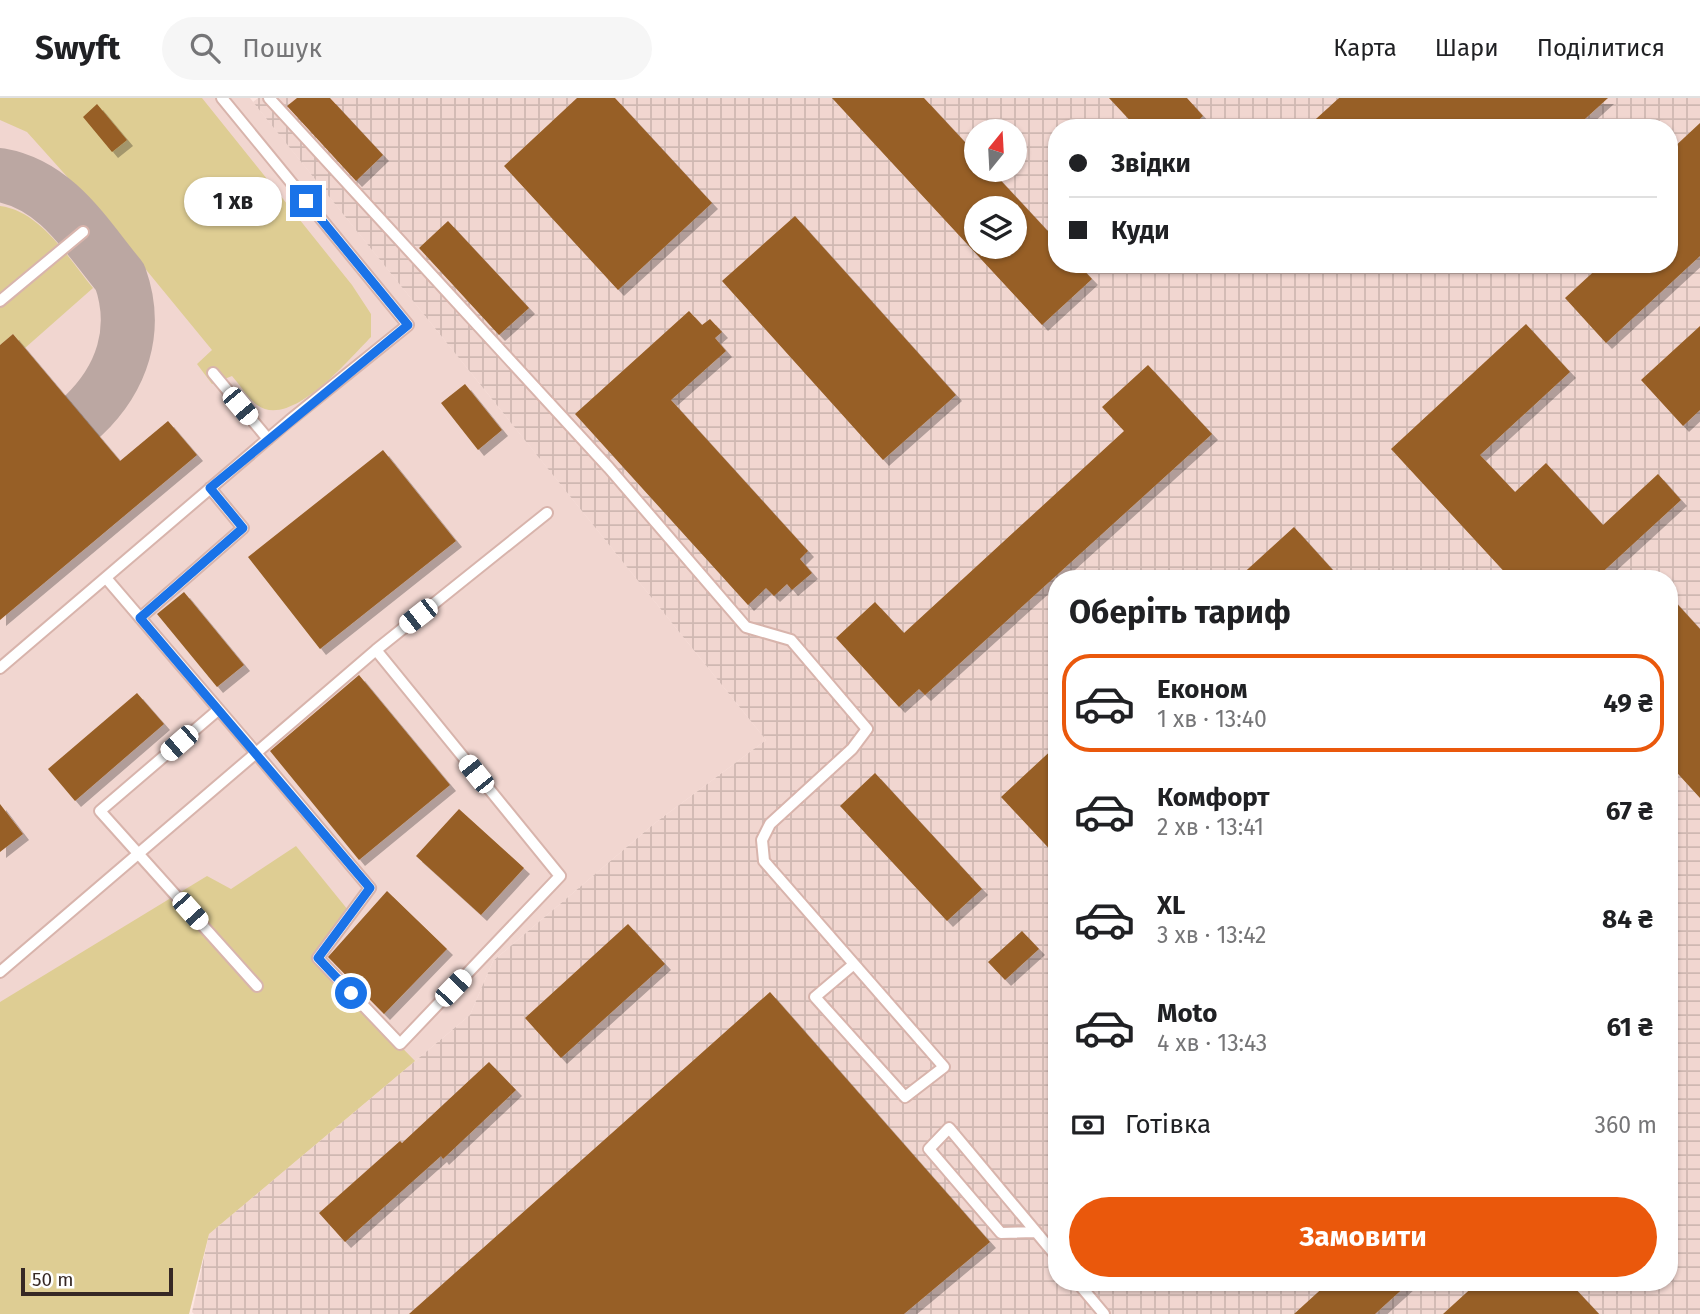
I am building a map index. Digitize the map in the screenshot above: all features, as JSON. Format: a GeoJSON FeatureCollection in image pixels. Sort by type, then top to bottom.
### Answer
{"type":"FeatureCollection","features":[{"type":"Feature","properties":{"kind":"lane"},"geometry":{"type":"LineString","coordinates":[[0,668],[268,439],[408,325],[222,98]]}},
{"type":"Feature","properties":{"kind":"lane"},"geometry":{"type":"LineString","coordinates":[[270,98],[609,468],[746,627],[791,640],[867,729],[852,749],[770,824],[762,840],[764,861],[854,964],[944,1067],[905,1097],[815,997],[854,964]]}},
{"type":"Feature","properties":{"kind":"lane"},"geometry":{"type":"LineString","coordinates":[[0,301],[83,232]]}},
{"type":"Feature","properties":{"kind":"lane"},"geometry":{"type":"LineString","coordinates":[[213,373],[268,439]]}},
{"type":"Feature","properties":{"kind":"lane"},"geometry":{"type":"LineString","coordinates":[[140,618],[243,528],[210,488]]}},
{"type":"Feature","properties":{"kind":"lane"},"geometry":{"type":"LineString","coordinates":[[0,972],[376,650],[547,513]]}},
{"type":"Feature","properties":{"kind":"lane"},"geometry":{"type":"LineString","coordinates":[[106,578],[370,888],[318,958],[400,1044],[560,876],[376,650]]}},
{"type":"Feature","properties":{"kind":"lane"},"geometry":{"type":"LineString","coordinates":[[218,710],[100,811],[257,986]]}},
{"type":"Feature","properties":{"kind":"lane"},"geometry":{"type":"LineString","coordinates":[[1036,1232],[1001,1233],[929,1149],[948,1128],[975,1159],[1048,1246]]}},
{"type":"Feature","properties":{"kind":"lane"},"geometry":{"type":"LineString","coordinates":[[1085,1291],[1104,1314]]}},
{"type":"Feature","properties":{"kind":"shaded area"},"geometry":{"type":"Polygon","coordinates":[[[0,98],[250,98],[766,740],[655,823],[493,961],[470,1015],[209,1234],[189,1314],[0,1314],[0,98]]]}},
{"type":"Feature","properties":{"kind":"shaded area"},"geometry":{"type":"Polygon","coordinates":[[[0,98],[202,98],[352,285],[371,314],[371,337],[318,389],[286,408],[271,410],[257,405],[232,376],[212,384],[197,364],[212,350],[97,210],[27,132],[0,120],[0,98]]]}},
{"type":"Feature","properties":{"kind":"shaded area"},"geometry":{"type":"Polygon","coordinates":[[[258,98],[1700,98],[1700,1314],[194,1314],[192,1312],[209,1234],[470,1015],[493,961],[655,823],[766,740],[253,102],[258,98]]]}},
{"type":"Feature","properties":{"kind":"shaded area"},"geometry":{"type":"Polygon","coordinates":[[[0,206],[15,210],[41,226],[93,288],[25,348],[13,334],[0,345],[0,206]]]}},
{"type":"Feature","properties":{"kind":"shaded area"},"geometry":{"type":"Polygon","coordinates":[[[296,846],[348,910],[312,955],[415,1061],[209,1234],[189,1314],[0,1314],[0,1002],[207,876],[231,889],[296,846]]]}},
{"type":"Feature","properties":{"kind":"building"},"geometry":{"type":"Polygon","coordinates":[[[297,98],[330,98],[383,155],[356,181],[287,106],[297,98]]]}},
{"type":"Feature","properties":{"kind":"building"},"geometry":{"type":"Polygon","coordinates":[[[577,98],[615,98],[712,203],[618,290],[504,166],[577,98]]]}},
{"type":"Feature","properties":{"kind":"building"},"geometry":{"type":"Polygon","coordinates":[[[832,98],[924,98],[964,141],[964,182],[1002,182],[1015,196],[964,196],[964,241],[832,98]]]}},
{"type":"Feature","properties":{"kind":"building"},"geometry":{"type":"Polygon","coordinates":[[[1109,98],[1187,98],[1203,116],[1200,119],[1129,119],[1109,98]]]}},
{"type":"Feature","properties":{"kind":"building"},"geometry":{"type":"Polygon","coordinates":[[[1339,98],[1608,98],[1585,119],[1316,119],[1339,98]]]}},
{"type":"Feature","properties":{"kind":"building"},"geometry":{"type":"Polygon","coordinates":[[[97,104],[127,140],[112,152],[83,117],[97,104]]]}},
{"type":"Feature","properties":{"kind":"building"},"geometry":{"type":"Polygon","coordinates":[[[1700,123],[1700,256],[1606,343],[1565,298],[1592,273],[1678,273],[1678,144],[1700,123]]]}},
{"type":"Feature","properties":{"kind":"building"},"geometry":{"type":"Polygon","coordinates":[[[1027,209],[1048,231],[1048,273],[1086,273],[1092,279],[1042,325],[981,259],[1027,259],[1027,209]]]}},
{"type":"Feature","properties":{"kind":"building"},"geometry":{"type":"Polygon","coordinates":[[[795,216],[956,395],[883,460],[722,281],[795,216]]]}},
{"type":"Feature","properties":{"kind":"building"},"geometry":{"type":"Polygon","coordinates":[[[448,221],[529,308],[499,335],[419,248],[448,221]]]}},
{"type":"Feature","properties":{"kind":"building"},"geometry":{"type":"Polygon","coordinates":[[[689,311],[702,325],[710,319],[722,332],[715,338],[726,351],[671,400],[808,551],[800,559],[812,573],[792,590],[787,584],[774,596],[766,588],[748,605],[575,414],[689,311]]]}},
{"type":"Feature","properties":{"kind":"building"},"geometry":{"type":"Polygon","coordinates":[[[1526,324],[1570,372],[1480,455],[1515,492],[1546,463],[1603,525],[1658,474],[1681,500],[1605,570],[1503,570],[1391,449],[1526,324]]]}},
{"type":"Feature","properties":{"kind":"building"},"geometry":{"type":"Polygon","coordinates":[[[1700,326],[1700,410],[1683,426],[1641,380],[1700,326]]]}},
{"type":"Feature","properties":{"kind":"building"},"geometry":{"type":"Polygon","coordinates":[[[13,334],[120,461],[168,421],[197,455],[0,620],[0,345],[13,334]]]}},
{"type":"Feature","properties":{"kind":"building"},"geometry":{"type":"Polygon","coordinates":[[[1148,365],[1212,434],[1062,570],[1048,570],[1048,583],[925,695],[919,689],[899,707],[836,638],[875,602],[904,633],[1124,431],[1102,407],[1148,365]]]}},
{"type":"Feature","properties":{"kind":"building"},"geometry":{"type":"Polygon","coordinates":[[[465,384],[502,430],[478,450],[441,403],[465,384]]]}},
{"type":"Feature","properties":{"kind":"building"},"geometry":{"type":"Polygon","coordinates":[[[383,450],[456,541],[320,649],[248,557],[383,450]]]}},
{"type":"Feature","properties":{"kind":"building"},"geometry":{"type":"Polygon","coordinates":[[[1294,527],[1333,570],[1247,570],[1294,527]]]}},
{"type":"Feature","properties":{"kind":"building"},"geometry":{"type":"Polygon","coordinates":[[[184,592],[244,665],[217,687],[157,614],[184,592]]]}},
{"type":"Feature","properties":{"kind":"building"},"geometry":{"type":"Polygon","coordinates":[[[1678,605],[1700,629],[1700,798],[1678,774],[1678,605]]]}},
{"type":"Feature","properties":{"kind":"building"},"geometry":{"type":"Polygon","coordinates":[[[359,675],[450,785],[359,860],[270,751],[359,675]]]}},
{"type":"Feature","properties":{"kind":"building"},"geometry":{"type":"Polygon","coordinates":[[[137,693],[164,724],[75,801],[48,769],[137,693]]]}},
{"type":"Feature","properties":{"kind":"building"},"geometry":{"type":"Polygon","coordinates":[[[1048,753],[1048,847],[1001,797],[1048,753]]]}},
{"type":"Feature","properties":{"kind":"building"},"geometry":{"type":"Polygon","coordinates":[[[875,773],[982,889],[947,921],[840,806],[875,773]]]}},
{"type":"Feature","properties":{"kind":"building"},"geometry":{"type":"Polygon","coordinates":[[[0,804],[23,834],[0,852],[0,804]]]}},
{"type":"Feature","properties":{"kind":"building"},"geometry":{"type":"Polygon","coordinates":[[[459,809],[524,868],[481,915],[416,856],[459,809]]]}},
{"type":"Feature","properties":{"kind":"building"},"geometry":{"type":"Polygon","coordinates":[[[387,891],[447,949],[384,1014],[328,957],[387,891]]]}},
{"type":"Feature","properties":{"kind":"building"},"geometry":{"type":"Polygon","coordinates":[[[628,924],[665,964],[561,1058],[525,1018],[628,924]]]}},
{"type":"Feature","properties":{"kind":"building"},"geometry":{"type":"Polygon","coordinates":[[[1022,931],[1039,949],[1005,980],[988,962],[1022,931]]]}},
{"type":"Feature","properties":{"kind":"building"},"geometry":{"type":"Polygon","coordinates":[[[770,992],[990,1242],[904,1314],[409,1314],[770,992]]]}},
{"type":"Feature","properties":{"kind":"building"},"geometry":{"type":"Polygon","coordinates":[[[489,1062],[516,1090],[443,1159],[441,1156],[345,1242],[319,1213],[400,1141],[402,1143],[489,1062]]]}},
{"type":"Feature","properties":{"kind":"building"},"geometry":{"type":"Polygon","coordinates":[[[1319,1291],[1400,1291],[1375,1314],[1294,1314],[1319,1291]]]}},
{"type":"Feature","properties":{"kind":"building"},"geometry":{"type":"Polygon","coordinates":[[[1468,1291],[1577,1291],[1599,1314],[1443,1314],[1468,1291]]]}},
{"type":"Feature","properties":{"kind":"taxiway"},"geometry":{"type":"LineString","coordinates":[[0,175],[38,189],[54,201],[69,214],[120,277],[128,316],[123,353],[108,386],[83,416]]}},
{"type":"Feature","properties":{"kind":"route"},"geometry":{"type":"LineString","coordinates":[[306,201],[408,325],[210,488],[243,528],[140,618],[370,888],[318,958],[351,993]]}}]}
